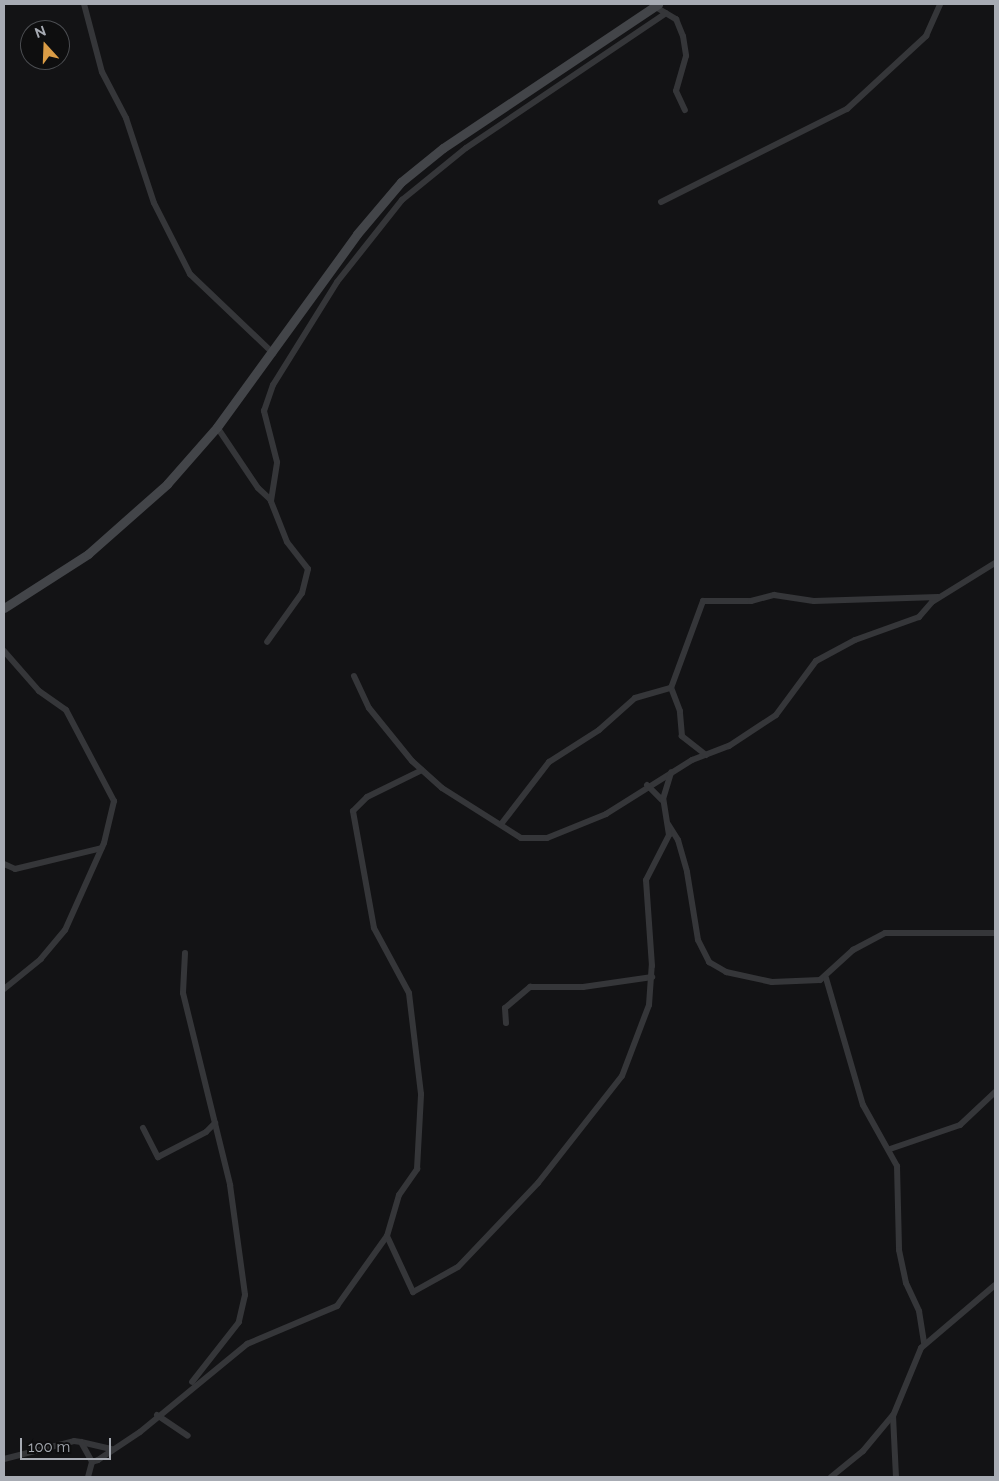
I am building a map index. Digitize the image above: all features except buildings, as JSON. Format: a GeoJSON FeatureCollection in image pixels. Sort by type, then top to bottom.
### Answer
{"type":"FeatureCollection","features":[{"type":"Feature","properties":{"kind":"main road"},"geometry":{"type":"LineString","coordinates":[[4,608],[126,524],[217,427],[273,353],[357,234],[417,168],[656,5]]}},
{"type":"Feature","properties":{"kind":"street"},"geometry":{"type":"LineString","coordinates":[[84,4],[102,72],[126,118],[154,203],[190,274],[273,353]]}},
{"type":"Feature","properties":{"kind":"street"},"geometry":{"type":"LineString","coordinates":[[661,202],[847,109],[926,36],[940,4]]}},
{"type":"Feature","properties":{"kind":"street"},"geometry":{"type":"LineString","coordinates":[[656,5],[678,21],[684,42],[686,56],[676,91],[685,110]]}},
{"type":"Feature","properties":{"kind":"street"},"geometry":{"type":"LineString","coordinates":[[271,501],[277,462],[264,411],[273,385],[337,282],[402,200],[454,156],[666,13]]}},
{"type":"Feature","properties":{"kind":"street"},"geometry":{"type":"LineString","coordinates":[[217,427],[271,501],[287,542],[303,558],[309,575],[267,642]]}},
{"type":"Feature","properties":{"kind":"street"},"geometry":{"type":"LineString","coordinates":[[354,676],[369,708],[422,770],[475,812],[502,823],[526,839],[558,836],[606,814],[671,772],[771,719],[816,661],[855,640],[919,617],[940,597],[995,563]]}},
{"type":"Feature","properties":{"kind":"street"},"geometry":{"type":"LineString","coordinates":[[706,755],[682,736],[680,711],[671,688],[694,635],[697,608],[709,598],[742,601],[774,595],[814,601],[914,601],[940,597]]}},
{"type":"Feature","properties":{"kind":"street"},"geometry":{"type":"LineString","coordinates":[[4,651],[38,691],[66,710],[114,801],[102,848],[65,930],[41,959],[4,989]]}},
{"type":"Feature","properties":{"kind":"street"},"geometry":{"type":"LineString","coordinates":[[502,823],[549,762],[599,730],[635,698],[671,688]]}},
{"type":"Feature","properties":{"kind":"street"},"geometry":{"type":"LineString","coordinates":[[88,1477],[92,1462],[111,1448],[140,1432],[191,1386],[257,1338],[337,1306],[387,1236],[399,1196],[417,1169],[421,1094],[409,993],[371,920],[353,811],[367,797],[422,770]]}},
{"type":"Feature","properties":{"kind":"street"},"geometry":{"type":"LineString","coordinates":[[387,1236],[415,1293],[480,1249],[619,1082],[643,1025],[652,977],[646,880],[669,835],[663,801],[671,772]]}},
{"type":"Feature","properties":{"kind":"street"},"geometry":{"type":"LineString","coordinates":[[647,786],[663,801]]}},
{"type":"Feature","properties":{"kind":"street"},"geometry":{"type":"LineString","coordinates":[[667,824],[681,849],[694,927],[709,962],[726,972],[772,982],[826,978]]}},
{"type":"Feature","properties":{"kind":"street"},"geometry":{"type":"LineString","coordinates":[[4,864],[15,869],[102,848]]}},
{"type":"Feature","properties":{"kind":"street"},"geometry":{"type":"LineString","coordinates":[[924,1344],[919,1311],[906,1283],[898,1250],[900,1184],[890,1149],[873,1129],[863,1105],[826,978],[835,964],[885,933],[995,933]]}},
{"type":"Feature","properties":{"kind":"street"},"geometry":{"type":"LineString","coordinates":[[185,953],[183,993],[230,1185],[245,1308],[191,1386]]}},
{"type":"Feature","properties":{"kind":"street"},"geometry":{"type":"LineString","coordinates":[[506,1023],[505,1008],[530,987],[583,987],[652,977]]}},
{"type":"Feature","properties":{"kind":"street"},"geometry":{"type":"LineString","coordinates":[[890,1149],[960,1125],[995,1092]]}},
{"type":"Feature","properties":{"kind":"street"},"geometry":{"type":"LineString","coordinates":[[142,1128],[158,1157],[206,1132],[215,1123]]}},
{"type":"Feature","properties":{"kind":"street"},"geometry":{"type":"LineString","coordinates":[[831,1477],[863,1451],[893,1415],[924,1344],[995,1285]]}},
{"type":"Feature","properties":{"kind":"street"},"geometry":{"type":"LineString","coordinates":[[157,1415],[188,1436]]}},
{"type":"Feature","properties":{"kind":"street"},"geometry":{"type":"LineString","coordinates":[[893,1415],[896,1477]]}},
{"type":"Feature","properties":{"kind":"street"},"geometry":{"type":"LineString","coordinates":[[4,1459],[81,1442],[111,1448]]}},
{"type":"Feature","properties":{"kind":"street"},"geometry":{"type":"LineString","coordinates":[[81,1442],[92,1462]]}}]}
